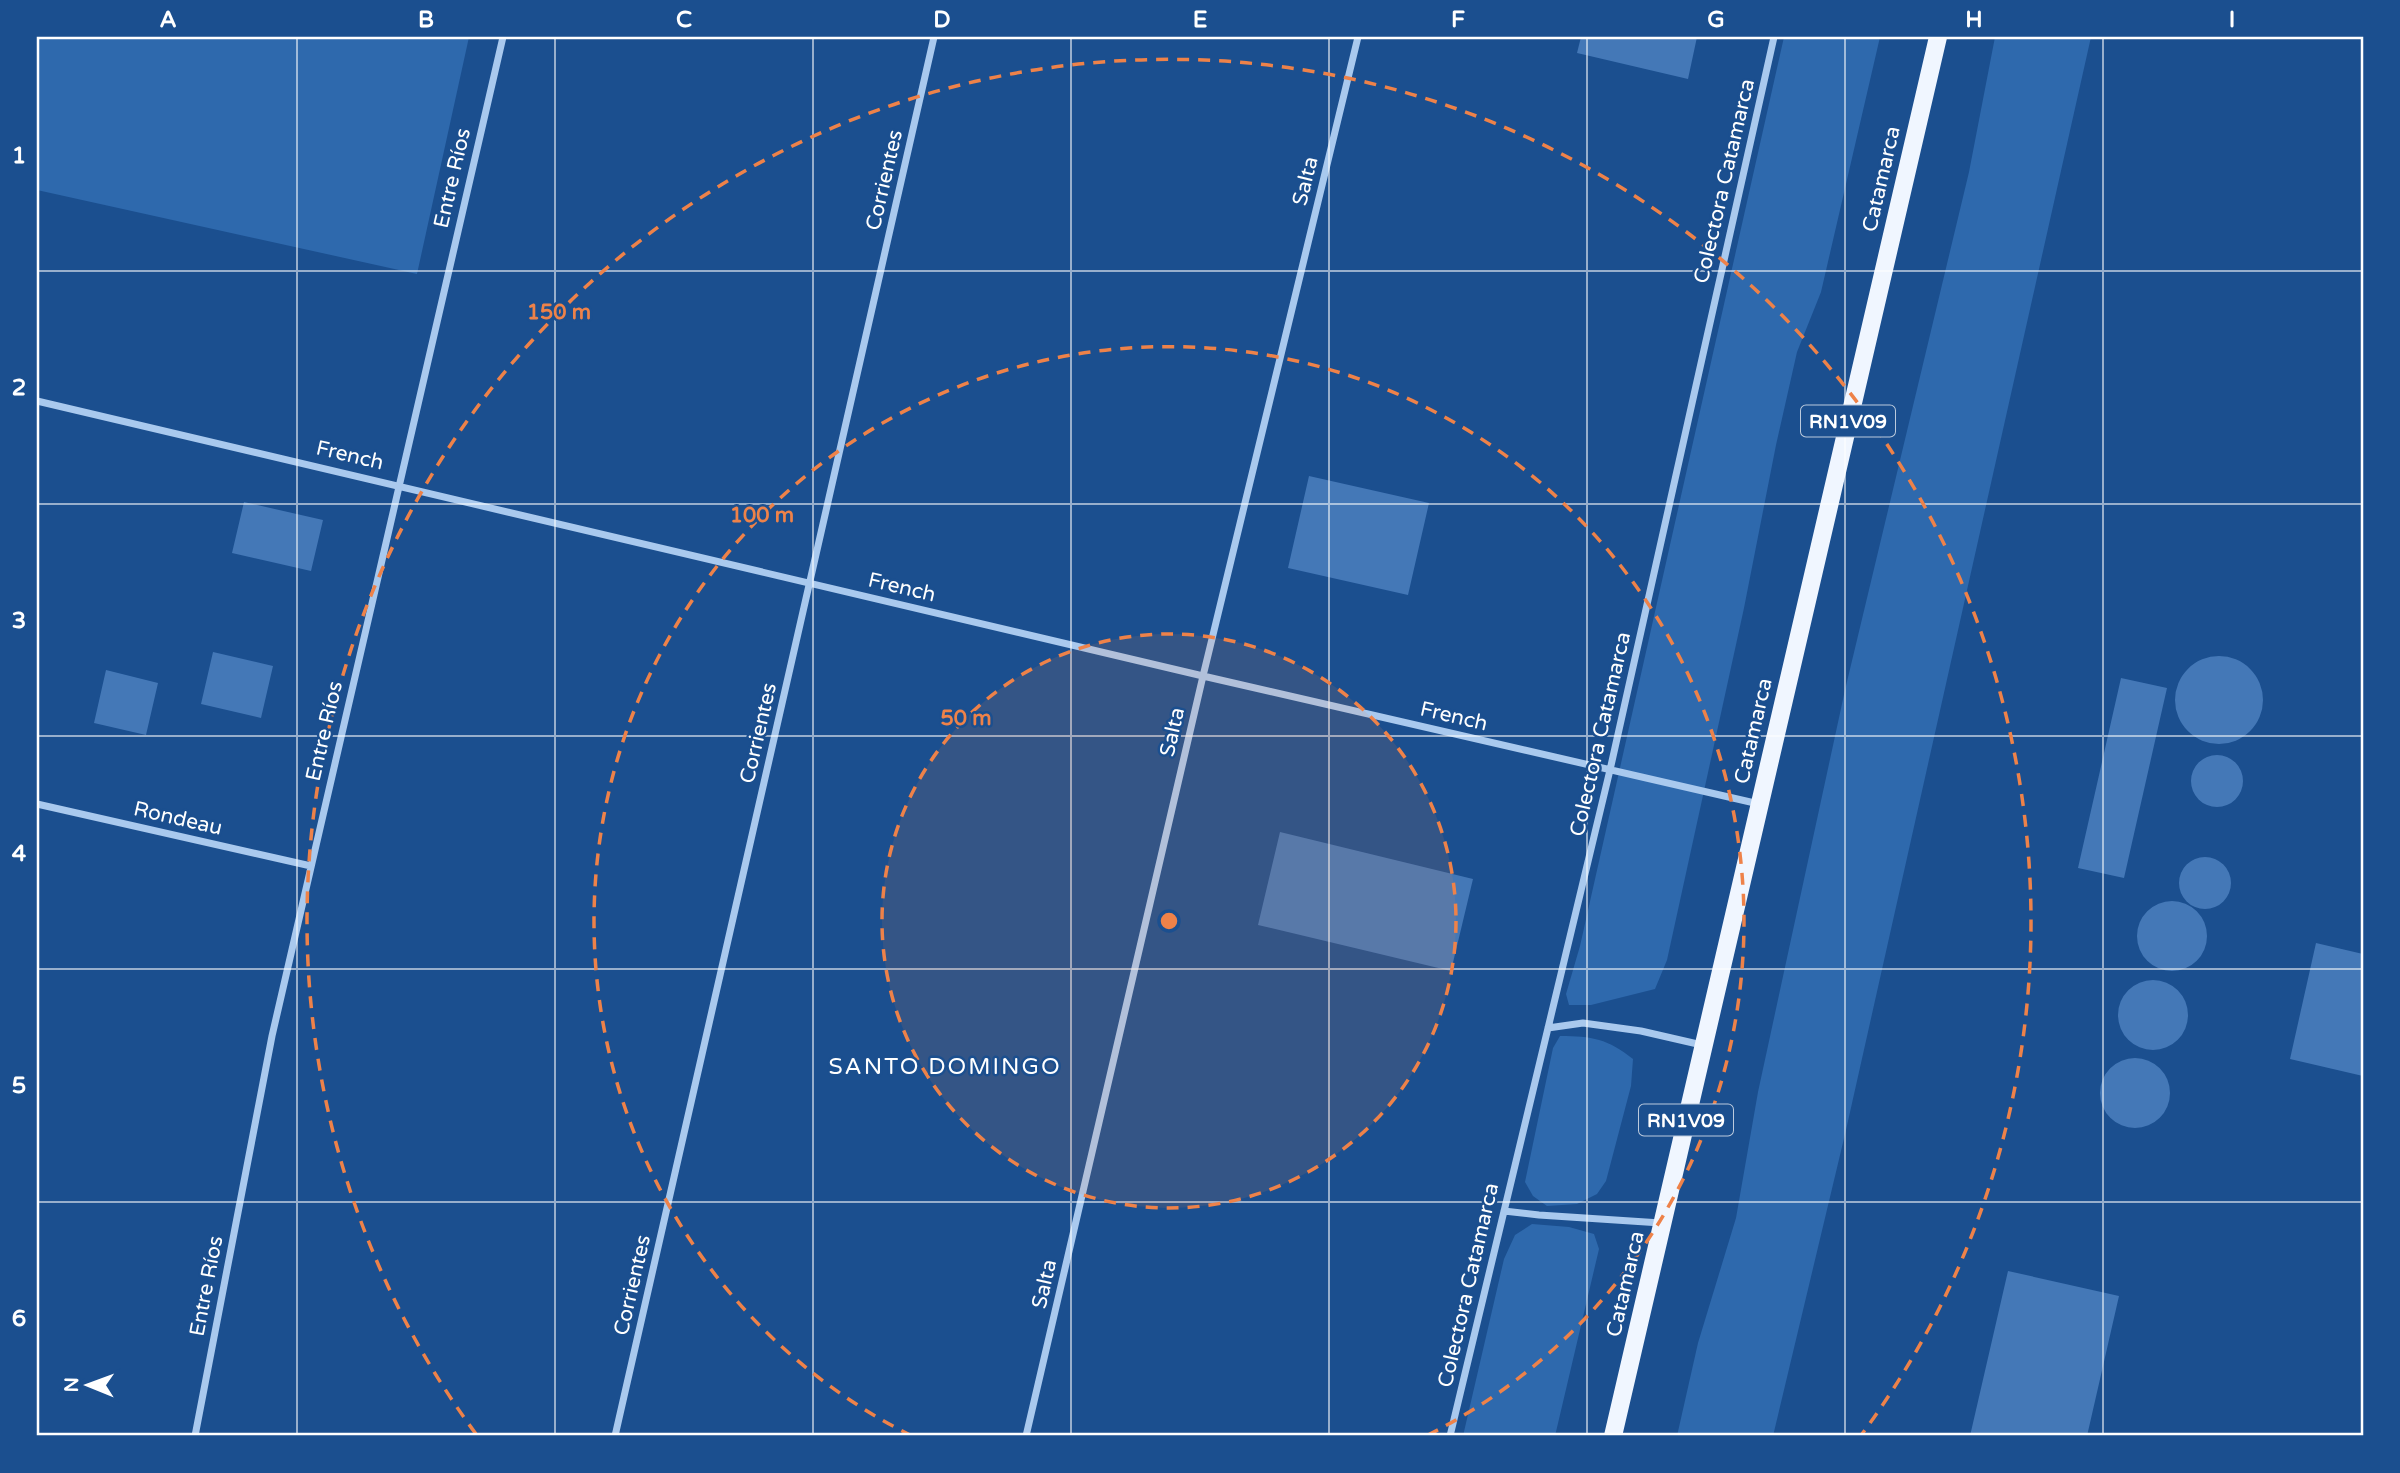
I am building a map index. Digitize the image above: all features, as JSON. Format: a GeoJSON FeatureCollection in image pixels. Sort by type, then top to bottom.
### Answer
{"type":"FeatureCollection","features":[{"type":"Feature","properties":{"kind":"main road","name":"Catamarca"},"geometry":{"type":"LineString","coordinates":[[1613,1436],[1938,37]]}},
{"type":"Feature","properties":{"kind":"street","name":"Entre Ríos"},"geometry":{"type":"LineString","coordinates":[[195,1436],[272,1036],[503,37]]}},
{"type":"Feature","properties":{"kind":"street","name":"Corrientes"},"geometry":{"type":"LineString","coordinates":[[615,1436],[934,37]]}},
{"type":"Feature","properties":{"kind":"street","name":"Salta"},"geometry":{"type":"LineString","coordinates":[[1026,1436],[1203,676],[1358,37]]}},
{"type":"Feature","properties":{"kind":"street","name":"Colectora Catamarca"},"geometry":{"type":"LineString","coordinates":[[1450,1436],[1610,770],[1774,37]]}},
{"type":"Feature","properties":{"kind":"street","name":"French"},"geometry":{"type":"LineString","coordinates":[[37,401],[1759,805]]}},
{"type":"Feature","properties":{"kind":"street","name":"Rondeau"},"geometry":{"type":"LineString","coordinates":[[37,804],[311,866]]}},
{"type":"Feature","properties":{"kind":"street"},"geometry":{"type":"LineString","coordinates":[[1548,1028],[1583,1023],[1641,1031],[1704,1045]]}},
{"type":"Feature","properties":{"kind":"street"},"geometry":{"type":"LineString","coordinates":[[1504,1211],[1663,1223]]}},
{"type":"Feature","properties":{"kind":"shaded area"},"geometry":{"type":"Polygon","coordinates":[[[37,37],[469,37],[417,274],[37,190],[37,37]]]}},
{"type":"Feature","properties":{"kind":"shaded area"},"geometry":{"type":"Polygon","coordinates":[[[1784,37],[1880,37],[1821,292],[1797,352],[1667,960],[1655,989],[1591,1005],[1569,1005],[1566,994],[1580,946],[1784,37]]]}},
{"type":"Feature","properties":{"kind":"shaded area"},"geometry":{"type":"Polygon","coordinates":[[[1995,37],[2091,37],[1846,1130],[1773,1436],[1677,1436],[1698,1343],[1736,1218],[1758,1092],[1845,690],[1969,172],[1995,37]]]}},
{"type":"Feature","properties":{"kind":"shaded area"},"geometry":{"type":"Polygon","coordinates":[[[1560,1036],[1599,1040],[1624,1052],[1633,1059],[1631,1086],[1606,1181],[1597,1194],[1577,1204],[1547,1206],[1533,1196],[1525,1182],[1553,1048],[1560,1036]]]}},
{"type":"Feature","properties":{"kind":"shaded area"},"geometry":{"type":"Polygon","coordinates":[[[1532,1224],[1569,1227],[1594,1234],[1599,1249],[1555,1436],[1463,1436],[1504,1259],[1515,1235],[1532,1224]]]}},
{"type":"Feature","properties":{"kind":"building"},"geometry":{"type":"Polygon","coordinates":[[[1581,37],[1697,37],[1688,79],[1577,53],[1581,37]]]}},
{"type":"Feature","properties":{"kind":"building"},"geometry":{"type":"Polygon","coordinates":[[[1309,476],[1429,503],[1408,595],[1288,568],[1309,476]]]}},
{"type":"Feature","properties":{"kind":"building"},"geometry":{"type":"Polygon","coordinates":[[[244,502],[323,520],[311,571],[232,553],[244,502]]]}},
{"type":"Feature","properties":{"kind":"building"},"geometry":{"type":"Polygon","coordinates":[[[213,652],[273,666],[261,718],[201,704],[213,652]]]}},
{"type":"Feature","properties":{"kind":"building"},"geometry":{"type":"Polygon","coordinates":[[[2219,656],[2236,660],[2250,669],[2259,683],[2263,700],[2259,717],[2250,731],[2236,740],[2219,744],[2202,740],[2188,731],[2179,717],[2175,700],[2179,683],[2188,669],[2202,660],[2219,656]]]}},
{"type":"Feature","properties":{"kind":"building"},"geometry":{"type":"Polygon","coordinates":[[[106,670],[158,683],[146,735],[94,723],[106,670]]]}},
{"type":"Feature","properties":{"kind":"building"},"geometry":{"type":"Polygon","coordinates":[[[2121,678],[2167,688],[2124,878],[2078,868],[2121,678]]]}},
{"type":"Feature","properties":{"kind":"building"},"geometry":{"type":"Polygon","coordinates":[[[2217,755],[2227,757],[2235,763],[2241,771],[2241,791],[2235,799],[2227,805],[2217,807],[2207,805],[2199,799],[2193,791],[2191,781],[2193,771],[2199,763],[2207,757],[2217,755]]]}},
{"type":"Feature","properties":{"kind":"building"},"geometry":{"type":"Polygon","coordinates":[[[1280,832],[1473,879],[1451,971],[1258,925],[1280,832]]]}},
{"type":"Feature","properties":{"kind":"building"},"geometry":{"type":"Polygon","coordinates":[[[2205,857],[2215,859],[2223,865],[2229,873],[2229,893],[2223,901],[2215,907],[2205,909],[2195,907],[2187,901],[2181,893],[2179,883],[2181,873],[2187,865],[2195,859],[2205,857]]]}},
{"type":"Feature","properties":{"kind":"building"},"geometry":{"type":"Polygon","coordinates":[[[2172,901],[2197,911],[2207,936],[2197,961],[2172,971],[2147,961],[2137,936],[2147,911],[2172,901]]]}},
{"type":"Feature","properties":{"kind":"building"},"geometry":{"type":"Polygon","coordinates":[[[2316,943],[2363,954],[2363,1076],[2290,1059],[2316,943]]]}},
{"type":"Feature","properties":{"kind":"building"},"geometry":{"type":"Polygon","coordinates":[[[2153,980],[2178,990],[2188,1015],[2178,1040],[2153,1050],[2128,1040],[2118,1015],[2128,990],[2153,980]]]}},
{"type":"Feature","properties":{"kind":"building"},"geometry":{"type":"Polygon","coordinates":[[[2135,1058],[2160,1068],[2170,1093],[2160,1118],[2135,1128],[2110,1118],[2100,1093],[2110,1068],[2135,1058]]]}},
{"type":"Feature","properties":{"kind":"building"},"geometry":{"type":"Polygon","coordinates":[[[2008,1271],[2119,1296],[2087,1436],[1970,1436],[2008,1271]]]}},
{"type":"Feature","properties":{"kind":"district","name":"SANTO DOMINGO"},"geometry":{"type":"Point","coordinates":[945,1066]}}]}
